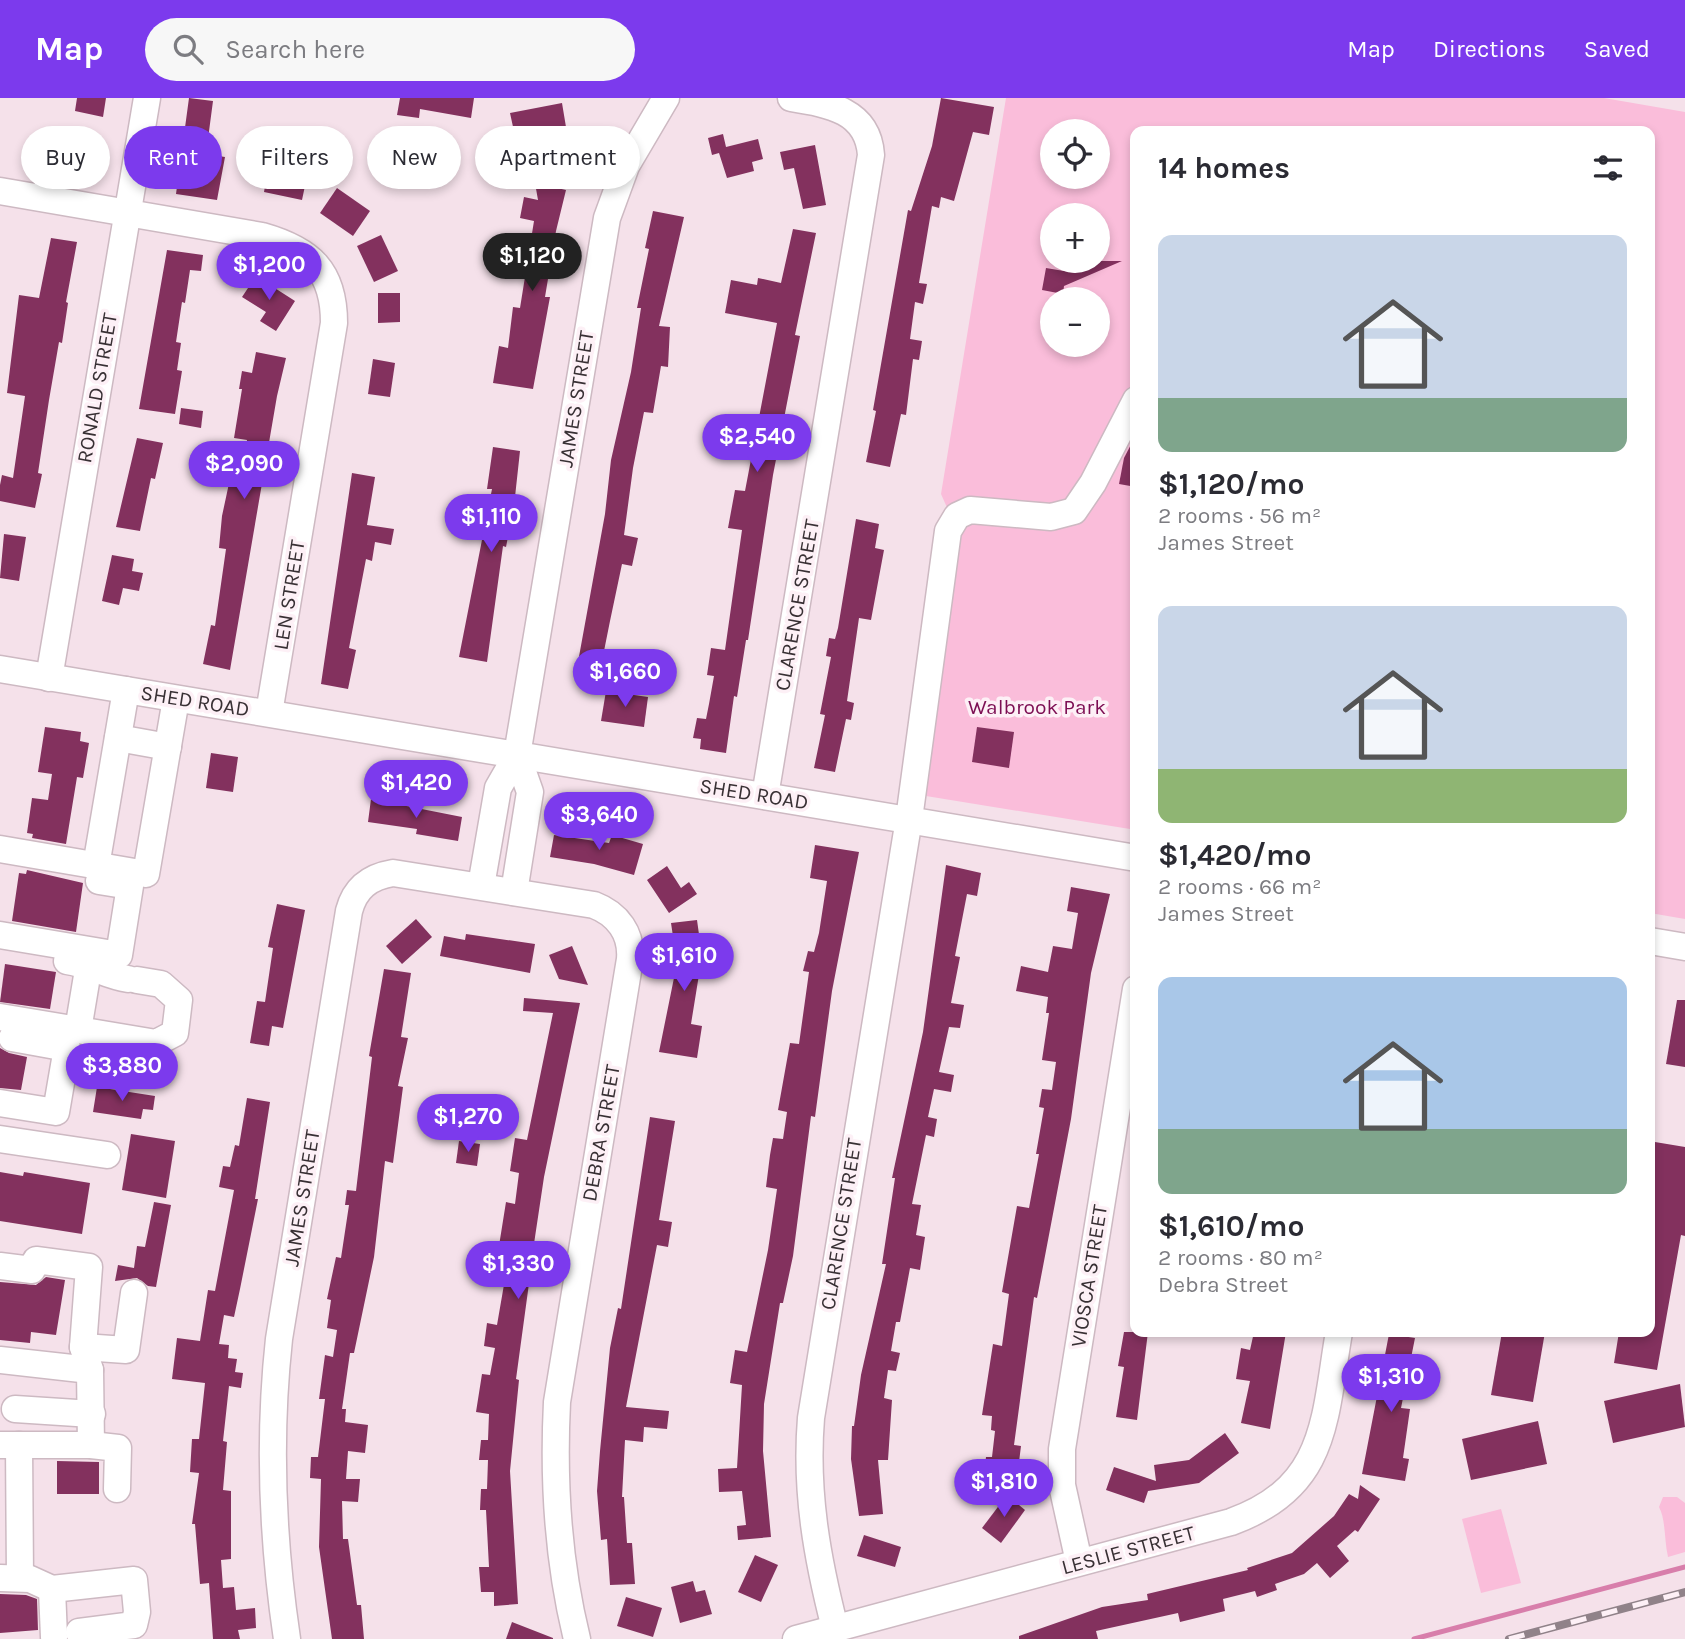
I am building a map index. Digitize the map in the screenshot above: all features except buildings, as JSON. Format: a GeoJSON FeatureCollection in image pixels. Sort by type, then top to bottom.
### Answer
{"type":"FeatureCollection","features":[{"type":"Feature","properties":{"kind":"street","name":"RONALD STREET"},"geometry":{"type":"LineString","coordinates":[[49,678],[146,98]]}},
{"type":"Feature","properties":{"kind":"street","name":"JAMES STREET"},"geometry":{"type":"LineString","coordinates":[[287,1639],[273,1518],[273,1396],[279,1339],[351,902],[361,886],[381,875],[393,873],[498,889],[498,788],[517,755],[607,218],[626,166],[666,98]]}},
{"type":"Feature","properties":{"kind":"street","name":"CLARENCE STREET"},"geometry":{"type":"LineString","coordinates":[[765,796],[870,167],[870,145],[862,126],[837,107],[791,98]]}},
{"type":"Feature","properties":{"kind":"street","name":"LEN STREET"},"geometry":{"type":"LineString","coordinates":[[0,191],[285,242],[315,262],[324,275],[332,297],[332,339],[269,713]]}},
{"type":"Feature","properties":{"kind":"street","name":"CLARENCE STREET"},"geometry":{"type":"LineString","coordinates":[[835,1628],[819,1566],[810,1505],[811,1418],[909,819],[948,531],[957,516],[970,510],[1051,517],[1074,511],[1093,483],[1130,412]]}},
{"type":"Feature","properties":{"kind":"street","name":"SHED ROAD"},"geometry":{"type":"LineString","coordinates":[[0,669],[1130,857]]}},
{"type":"Feature","properties":{"kind":"street"},"geometry":{"type":"LineString","coordinates":[[96,866],[126,690]]}},
{"type":"Feature","properties":{"kind":"street"},"geometry":{"type":"LineString","coordinates":[[0,849],[146,874],[177,699]]}},
{"type":"Feature","properties":{"kind":"street"},"geometry":{"type":"LineString","coordinates":[[118,738],[168,747]]}},
{"type":"Feature","properties":{"kind":"street"},"geometry":{"type":"LineString","coordinates":[[0,865],[130,886],[119,955],[0,935]]}},
{"type":"Feature","properties":{"kind":"street","name":"DEBRA STREET"},"geometry":{"type":"LineString","coordinates":[[498,889],[605,909],[624,930],[631,948],[557,1402],[555,1452],[558,1517],[564,1570],[577,1639]]}},
{"type":"Feature","properties":{"kind":"street"},"geometry":{"type":"LineString","coordinates":[[1655,942],[1685,947]]}},
{"type":"Feature","properties":{"kind":"street"},"geometry":{"type":"LineString","coordinates":[[0,950],[89,964],[132,980],[162,984],[179,1000],[176,1028],[172,1037],[156,1043],[6,1028]]}},
{"type":"Feature","properties":{"kind":"street"},"geometry":{"type":"LineString","coordinates":[[51,1145],[89,964]]}},
{"type":"Feature","properties":{"kind":"street","name":"VIOSCA STREET"},"geometry":{"type":"LineString","coordinates":[[1079,1562],[1062,1485],[1062,1449],[1130,1026]]}},
{"type":"Feature","properties":{"kind":"street"},"geometry":{"type":"LineString","coordinates":[[0,1103],[56,1112]]}},
{"type":"Feature","properties":{"kind":"street"},"geometry":{"type":"LineString","coordinates":[[0,1139],[107,1155]]}},
{"type":"Feature","properties":{"kind":"street"},"geometry":{"type":"LineString","coordinates":[[0,1266],[33,1270],[36,1260],[89,1267],[86,1358],[92,1414],[91,1445]]}},
{"type":"Feature","properties":{"kind":"street"},"geometry":{"type":"LineString","coordinates":[[0,1360],[86,1358],[126,1350],[134,1293]]}},
{"type":"Feature","properties":{"kind":"street","name":"LESLIE STREET"},"geometry":{"type":"LineString","coordinates":[[796,1639],[1231,1522],[1263,1509],[1290,1489],[1316,1450],[1322,1434],[1338,1337]]}},
{"type":"Feature","properties":{"kind":"street"},"geometry":{"type":"LineString","coordinates":[[15,1409],[92,1414]]}},
{"type":"Feature","properties":{"kind":"street"},"geometry":{"type":"LineString","coordinates":[[52,1589],[64,1637],[134,1625],[137,1612],[134,1580],[52,1589],[10,1578],[9,1445],[91,1445],[118,1448],[117,1489]]}},
{"type":"Feature","properties":{"kind":"green space","name":"Walbrook Park"},"geometry":{"type":"Polygon","coordinates":[[[1006,98],[1604,98],[1685,112],[1685,919],[1655,914],[1655,126],[1130,126],[1130,829],[926,796],[957,530],[941,494],[1006,98]]]}},
{"type":"Feature","properties":{"kind":"green space"},"geometry":{"type":"Polygon","coordinates":[[[1663,1497],[1677,1497],[1685,1503],[1685,1552],[1668,1557],[1659,1507],[1663,1497]]]}},
{"type":"Feature","properties":{"kind":"green space"},"geometry":{"type":"Polygon","coordinates":[[[1501,1509],[1521,1583],[1481,1593],[1462,1519],[1501,1509]]]}},
{"type":"Feature","properties":{"kind":"waterway"},"geometry":{"type":"LineString","coordinates":[[1414,1639],[1685,1567]]}},
{"type":"Feature","properties":{"kind":"railway"},"geometry":{"type":"LineString","coordinates":[[1509,1639],[1685,1592]]}}]}
